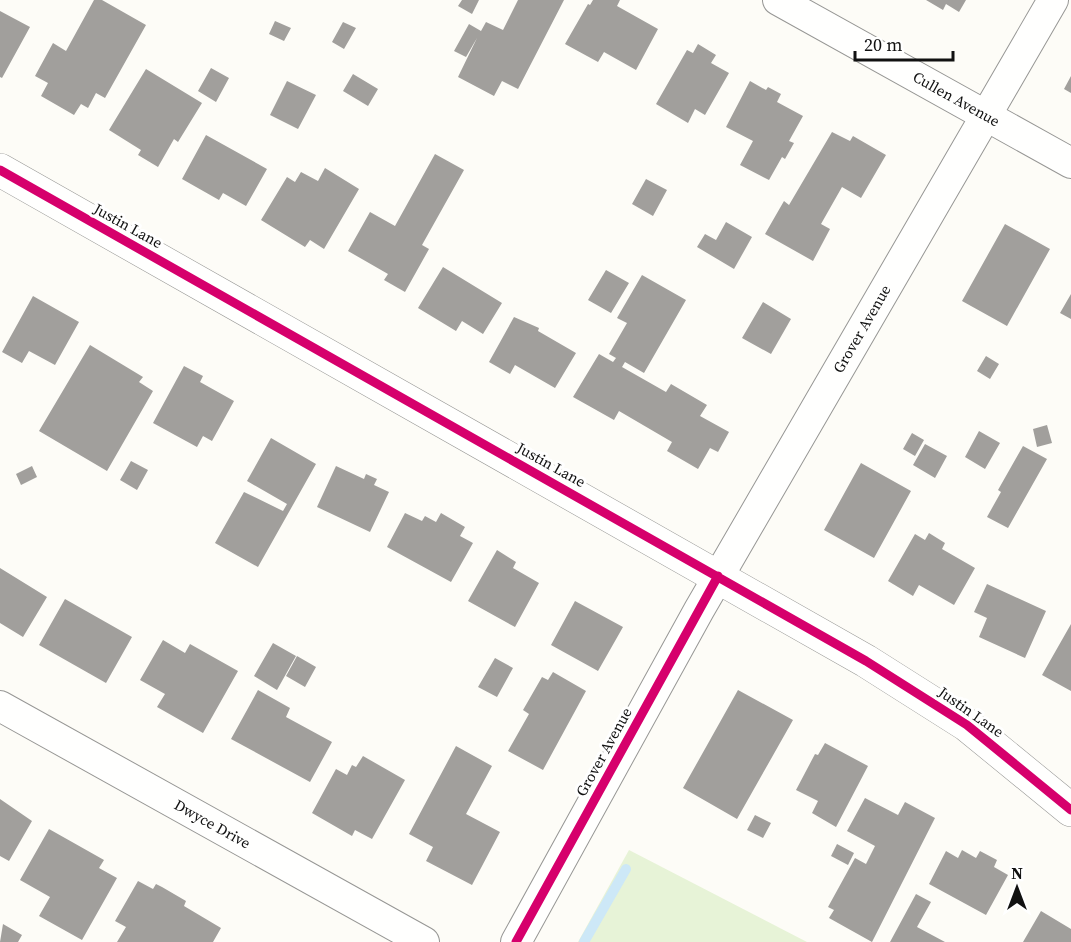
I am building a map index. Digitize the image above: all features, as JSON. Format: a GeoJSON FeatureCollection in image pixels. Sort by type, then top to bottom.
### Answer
{"type":"FeatureCollection","features":[{"type":"Feature","properties":{"kind":"street","name":"Cullen Avenue"},"geometry":{"type":"LineString","coordinates":[[778,0],[1071,163]]}},
{"type":"Feature","properties":{"kind":"street","name":"Grover Avenue"},"geometry":{"type":"LineString","coordinates":[[516,942],[718,576],[1053,0]]}},
{"type":"Feature","properties":{"kind":"street","name":"Justin Lane"},"geometry":{"type":"LineString","coordinates":[[0,170],[866,660],[967,725],[1071,810]]}},
{"type":"Feature","properties":{"kind":"street","name":"Dwyce Drive"},"geometry":{"type":"LineString","coordinates":[[0,706],[424,942]]}},
{"type":"Feature","properties":{"kind":"green space"},"geometry":{"type":"Polygon","coordinates":[[[629,850],[807,942],[578,942],[629,850]]]}},
{"type":"Feature","properties":{"kind":"building"},"geometry":{"type":"Polygon","coordinates":[[[94,0],[102,0],[146,25],[105,98],[96,93],[88,108],[81,104],[74,115],[41,96],[48,83],[35,76],[53,43],[66,51],[94,0]]]}},
{"type":"Feature","properties":{"kind":"building"},"geometry":{"type":"Polygon","coordinates":[[[462,0],[479,0],[472,14],[458,6],[462,0]]]}},
{"type":"Feature","properties":{"kind":"building"},"geometry":{"type":"Polygon","coordinates":[[[518,0],[564,0],[518,89],[502,81],[494,96],[458,77],[477,38],[466,57],[454,51],[469,24],[481,31],[486,22],[503,30],[518,0]]]}},
{"type":"Feature","properties":{"kind":"building"},"geometry":{"type":"Polygon","coordinates":[[[593,0],[620,0],[617,6],[658,29],[636,70],[604,52],[598,62],[565,44],[588,4],[590,5],[593,0]]]}},
{"type":"Feature","properties":{"kind":"building"},"geometry":{"type":"Polygon","coordinates":[[[926,0],[966,0],[959,12],[946,4],[943,10],[926,0]]]}},
{"type":"Feature","properties":{"kind":"building"},"geometry":{"type":"Polygon","coordinates":[[[0,11],[30,27],[2,78],[0,77],[0,11]]]}},
{"type":"Feature","properties":{"kind":"building"},"geometry":{"type":"Polygon","coordinates":[[[275,21],[291,28],[284,41],[269,34],[275,21]]]}},
{"type":"Feature","properties":{"kind":"building"},"geometry":{"type":"Polygon","coordinates":[[[343,22],[356,28],[344,49],[332,42],[343,22]]]}},
{"type":"Feature","properties":{"kind":"building"},"geometry":{"type":"Polygon","coordinates":[[[698,44],[716,55],[711,63],[729,73],[705,115],[695,109],[688,123],[656,104],[687,50],[693,53],[698,44]]]}},
{"type":"Feature","properties":{"kind":"building"},"geometry":{"type":"Polygon","coordinates":[[[211,68],[229,78],[216,102],[198,91],[211,68]]]}},
{"type":"Feature","properties":{"kind":"building"},"geometry":{"type":"Polygon","coordinates":[[[146,69],[202,103],[178,142],[174,139],[158,167],[138,155],[141,150],[109,130],[146,69]]]}},
{"type":"Feature","properties":{"kind":"building"},"geometry":{"type":"Polygon","coordinates":[[[353,74],[378,89],[368,106],[343,91],[353,74]]]}},
{"type":"Feature","properties":{"kind":"building"},"geometry":{"type":"Polygon","coordinates":[[[1071,76],[1071,93],[1064,89],[1071,76]]]}},
{"type":"Feature","properties":{"kind":"building"},"geometry":{"type":"Polygon","coordinates":[[[287,81],[316,95],[298,129],[270,115],[287,81]]]}},
{"type":"Feature","properties":{"kind":"building"},"geometry":{"type":"Polygon","coordinates":[[[750,81],[766,90],[768,87],[781,94],[777,102],[803,116],[789,141],[794,143],[785,159],[782,157],[769,180],[740,165],[753,141],[726,127],[750,81]]]}},
{"type":"Feature","properties":{"kind":"building"},"geometry":{"type":"Polygon","coordinates":[[[832,132],[850,141],[853,136],[886,155],[861,198],[842,187],[821,224],[830,229],[813,261],[765,234],[784,201],[789,205],[832,132]]]}},
{"type":"Feature","properties":{"kind":"building"},"geometry":{"type":"Polygon","coordinates":[[[206,135],[267,169],[246,206],[223,193],[219,200],[182,179],[206,135]]]}},
{"type":"Feature","properties":{"kind":"building"},"geometry":{"type":"Polygon","coordinates":[[[435,154],[464,170],[422,245],[429,249],[405,292],[384,280],[388,274],[348,251],[370,212],[395,226],[435,154]]]}},
{"type":"Feature","properties":{"kind":"building"},"geometry":{"type":"Polygon","coordinates":[[[325,168],[359,189],[324,249],[310,240],[305,247],[261,220],[287,177],[295,182],[301,172],[318,181],[325,168]]]}},
{"type":"Feature","properties":{"kind":"building"},"geometry":{"type":"Polygon","coordinates":[[[646,179],[667,190],[653,216],[632,204],[646,179]]]}},
{"type":"Feature","properties":{"kind":"building"},"geometry":{"type":"Polygon","coordinates":[[[726,222],[752,237],[734,269],[697,247],[705,234],[716,240],[726,222]]]}},
{"type":"Feature","properties":{"kind":"building"},"geometry":{"type":"Polygon","coordinates":[[[1005,224],[1050,249],[1007,326],[962,301],[1005,224]]]}},
{"type":"Feature","properties":{"kind":"building"},"geometry":{"type":"Polygon","coordinates":[[[443,267],[502,303],[483,334],[462,321],[456,331],[418,308],[443,267]]]}},
{"type":"Feature","properties":{"kind":"building"},"geometry":{"type":"Polygon","coordinates":[[[606,270],[629,283],[611,313],[588,300],[606,270]]]}},
{"type":"Feature","properties":{"kind":"building"},"geometry":{"type":"Polygon","coordinates":[[[642,275],[686,300],[644,373],[625,362],[622,367],[666,392],[671,384],[707,405],[700,416],[729,432],[718,452],[710,448],[698,469],[667,451],[672,442],[619,411],[614,420],[573,397],[599,354],[613,362],[616,358],[609,354],[627,323],[617,318],[642,275]]]}},
{"type":"Feature","properties":{"kind":"building"},"geometry":{"type":"Polygon","coordinates":[[[1071,294],[1071,319],[1060,313],[1071,294]]]}},
{"type":"Feature","properties":{"kind":"building"},"geometry":{"type":"Polygon","coordinates":[[[33,296],[79,322],[55,365],[29,351],[22,363],[2,352],[33,296]]]}},
{"type":"Feature","properties":{"kind":"building"},"geometry":{"type":"Polygon","coordinates":[[[763,302],[791,319],[771,354],[742,338],[763,302]]]}},
{"type":"Feature","properties":{"kind":"building"},"geometry":{"type":"Polygon","coordinates":[[[514,317],[539,328],[538,331],[576,353],[555,388],[515,365],[510,374],[489,362],[514,317]]]}},
{"type":"Feature","properties":{"kind":"building"},"geometry":{"type":"Polygon","coordinates":[[[90,345],[143,377],[139,382],[153,391],[107,471],[39,431],[90,345]]]}},
{"type":"Feature","properties":{"kind":"building"},"geometry":{"type":"Polygon","coordinates":[[[986,356],[999,364],[990,379],[977,371],[986,356]]]}},
{"type":"Feature","properties":{"kind":"building"},"geometry":{"type":"Polygon","coordinates":[[[184,366],[203,376],[200,382],[234,401],[212,441],[203,436],[197,447],[153,423],[184,366]]]}},
{"type":"Feature","properties":{"kind":"building"},"geometry":{"type":"Polygon","coordinates":[[[1047,425],[1052,443],[1037,447],[1033,429],[1047,425]]]}},
{"type":"Feature","properties":{"kind":"building"},"geometry":{"type":"Polygon","coordinates":[[[979,431],[1000,443],[985,469],[965,457],[979,431]]]}},
{"type":"Feature","properties":{"kind":"building"},"geometry":{"type":"Polygon","coordinates":[[[912,433],[924,440],[915,456],[903,449],[912,433]]]}},
{"type":"Feature","properties":{"kind":"building"},"geometry":{"type":"Polygon","coordinates":[[[271,438],[316,464],[258,567],[215,543],[244,492],[283,511],[287,504],[247,481],[271,438]]]}},
{"type":"Feature","properties":{"kind":"building"},"geometry":{"type":"Polygon","coordinates":[[[925,444],[947,456],[935,478],[913,465],[925,444]]]}},
{"type":"Feature","properties":{"kind":"building"},"geometry":{"type":"Polygon","coordinates":[[[1023,446],[1047,459],[1008,528],[987,517],[1001,492],[998,490],[1023,446]]]}},
{"type":"Feature","properties":{"kind":"building"},"geometry":{"type":"Polygon","coordinates":[[[131,461],[148,470],[137,490],[120,480],[131,461]]]}},
{"type":"Feature","properties":{"kind":"building"},"geometry":{"type":"Polygon","coordinates":[[[861,463],[911,491],[874,558],[824,530],[861,463]]]}},
{"type":"Feature","properties":{"kind":"building"},"geometry":{"type":"Polygon","coordinates":[[[32,466],[37,477],[21,485],[16,474],[32,466]]]}},
{"type":"Feature","properties":{"kind":"building"},"geometry":{"type":"Polygon","coordinates":[[[336,466],[364,479],[366,474],[377,479],[374,485],[389,492],[370,532],[317,507],[336,466]]]}},
{"type":"Feature","properties":{"kind":"building"},"geometry":{"type":"Polygon","coordinates":[[[405,513],[422,521],[425,516],[436,522],[441,513],[465,527],[460,536],[473,543],[451,582],[387,547],[405,513]]]}},
{"type":"Feature","properties":{"kind":"building"},"geometry":{"type":"Polygon","coordinates":[[[929,533],[945,543],[942,549],[975,568],[954,605],[919,585],[913,596],[888,581],[915,534],[925,540],[929,533]]]}},
{"type":"Feature","properties":{"kind":"building"},"geometry":{"type":"Polygon","coordinates":[[[497,550],[516,562],[513,568],[539,583],[515,627],[468,601],[497,550]]]}},
{"type":"Feature","properties":{"kind":"building"},"geometry":{"type":"Polygon","coordinates":[[[0,568],[47,597],[23,637],[0,623],[0,568]]]}},
{"type":"Feature","properties":{"kind":"building"},"geometry":{"type":"Polygon","coordinates":[[[987,584],[1046,611],[1025,658],[979,637],[987,618],[974,612],[987,584]]]}},
{"type":"Feature","properties":{"kind":"building"},"geometry":{"type":"Polygon","coordinates":[[[65,599],[132,637],[106,683],[39,645],[65,599]]]}},
{"type":"Feature","properties":{"kind":"building"},"geometry":{"type":"Polygon","coordinates":[[[575,601],[623,627],[598,671],[551,645],[575,601]]]}},
{"type":"Feature","properties":{"kind":"building"},"geometry":{"type":"Polygon","coordinates":[[[1071,624],[1071,691],[1042,675],[1071,624]]]}},
{"type":"Feature","properties":{"kind":"building"},"geometry":{"type":"Polygon","coordinates":[[[163,640],[185,653],[190,644],[238,671],[203,733],[157,707],[165,694],[140,680],[163,640]]]}},
{"type":"Feature","properties":{"kind":"building"},"geometry":{"type":"Polygon","coordinates":[[[273,643],[296,656],[277,690],[254,676],[273,643]]]}},
{"type":"Feature","properties":{"kind":"building"},"geometry":{"type":"Polygon","coordinates":[[[297,656],[316,667],[305,687],[286,676],[297,656]]]}},
{"type":"Feature","properties":{"kind":"building"},"geometry":{"type":"Polygon","coordinates":[[[495,658],[513,668],[497,697],[478,687],[495,658]]]}},
{"type":"Feature","properties":{"kind":"building"},"geometry":{"type":"Polygon","coordinates":[[[553,672],[586,691],[543,770],[508,751],[529,714],[523,710],[542,677],[548,680],[553,672]]]}},
{"type":"Feature","properties":{"kind":"building"},"geometry":{"type":"Polygon","coordinates":[[[258,690],[290,708],[286,717],[332,742],[310,782],[231,739],[258,690]]]}},
{"type":"Feature","properties":{"kind":"building"},"geometry":{"type":"Polygon","coordinates":[[[738,690],[793,720],[737,819],[683,788],[738,690]]]}},
{"type":"Feature","properties":{"kind":"building"},"geometry":{"type":"Polygon","coordinates":[[[825,743],[868,766],[836,827],[812,813],[818,801],[796,790],[815,754],[818,755],[825,743]]]}},
{"type":"Feature","properties":{"kind":"building"},"geometry":{"type":"Polygon","coordinates":[[[456,746],[492,766],[466,814],[500,832],[472,885],[426,861],[433,847],[409,834],[456,746]]]}},
{"type":"Feature","properties":{"kind":"building"},"geometry":{"type":"Polygon","coordinates":[[[363,756],[405,780],[372,839],[355,830],[352,836],[312,813],[336,769],[347,775],[352,765],[356,767],[363,756]]]}},
{"type":"Feature","properties":{"kind":"building"},"geometry":{"type":"Polygon","coordinates":[[[865,798],[898,815],[905,802],[935,818],[872,942],[829,918],[834,910],[828,907],[855,858],[866,864],[875,846],[847,831],[865,798]]]}},
{"type":"Feature","properties":{"kind":"building"},"geometry":{"type":"Polygon","coordinates":[[[0,799],[32,821],[9,861],[0,856],[0,799]]]}},
{"type":"Feature","properties":{"kind":"building"},"geometry":{"type":"Polygon","coordinates":[[[755,815],[771,823],[763,838],[747,830],[755,815]]]}},
{"type":"Feature","properties":{"kind":"building"},"geometry":{"type":"Polygon","coordinates":[[[49,829],[104,860],[99,868],[117,878],[82,940],[39,916],[50,897],[20,880],[49,829]]]}},
{"type":"Feature","properties":{"kind":"building"},"geometry":{"type":"Polygon","coordinates":[[[837,844],[854,853],[848,865],[831,856],[837,844]]]}},
{"type":"Feature","properties":{"kind":"building"},"geometry":{"type":"Polygon","coordinates":[[[962,850],[976,858],[980,851],[997,860],[994,867],[1008,875],[986,915],[929,884],[946,851],[958,858],[962,850]]]}},
{"type":"Feature","properties":{"kind":"building"},"geometry":{"type":"Polygon","coordinates":[[[138,881],[153,889],[156,884],[162,887],[186,901],[184,906],[221,928],[213,942],[117,942],[126,927],[115,921],[138,881]]]}},
{"type":"Feature","properties":{"kind":"building"},"geometry":{"type":"Polygon","coordinates":[[[916,894],[931,902],[917,927],[945,942],[890,942],[916,894]]]}},
{"type":"Feature","properties":{"kind":"building"},"geometry":{"type":"Polygon","coordinates":[[[1041,911],[1071,929],[1071,942],[1023,942],[1041,911]]]}},
{"type":"Feature","properties":{"kind":"building"},"geometry":{"type":"Polygon","coordinates":[[[3,924],[22,935],[18,942],[0,942],[3,924]]]}},
{"type":"Feature","properties":{"kind":"waterway"},"geometry":{"type":"LineString","coordinates":[[584,942],[626,869]]}},
{"type":"Feature","properties":{"kind":"cycle path"},"geometry":{"type":"LineString","coordinates":[[0,170],[866,661],[967,725],[1071,810]]}},
{"type":"Feature","properties":{"kind":"cycle path"},"geometry":{"type":"LineString","coordinates":[[516,942],[718,576]]}}]}
